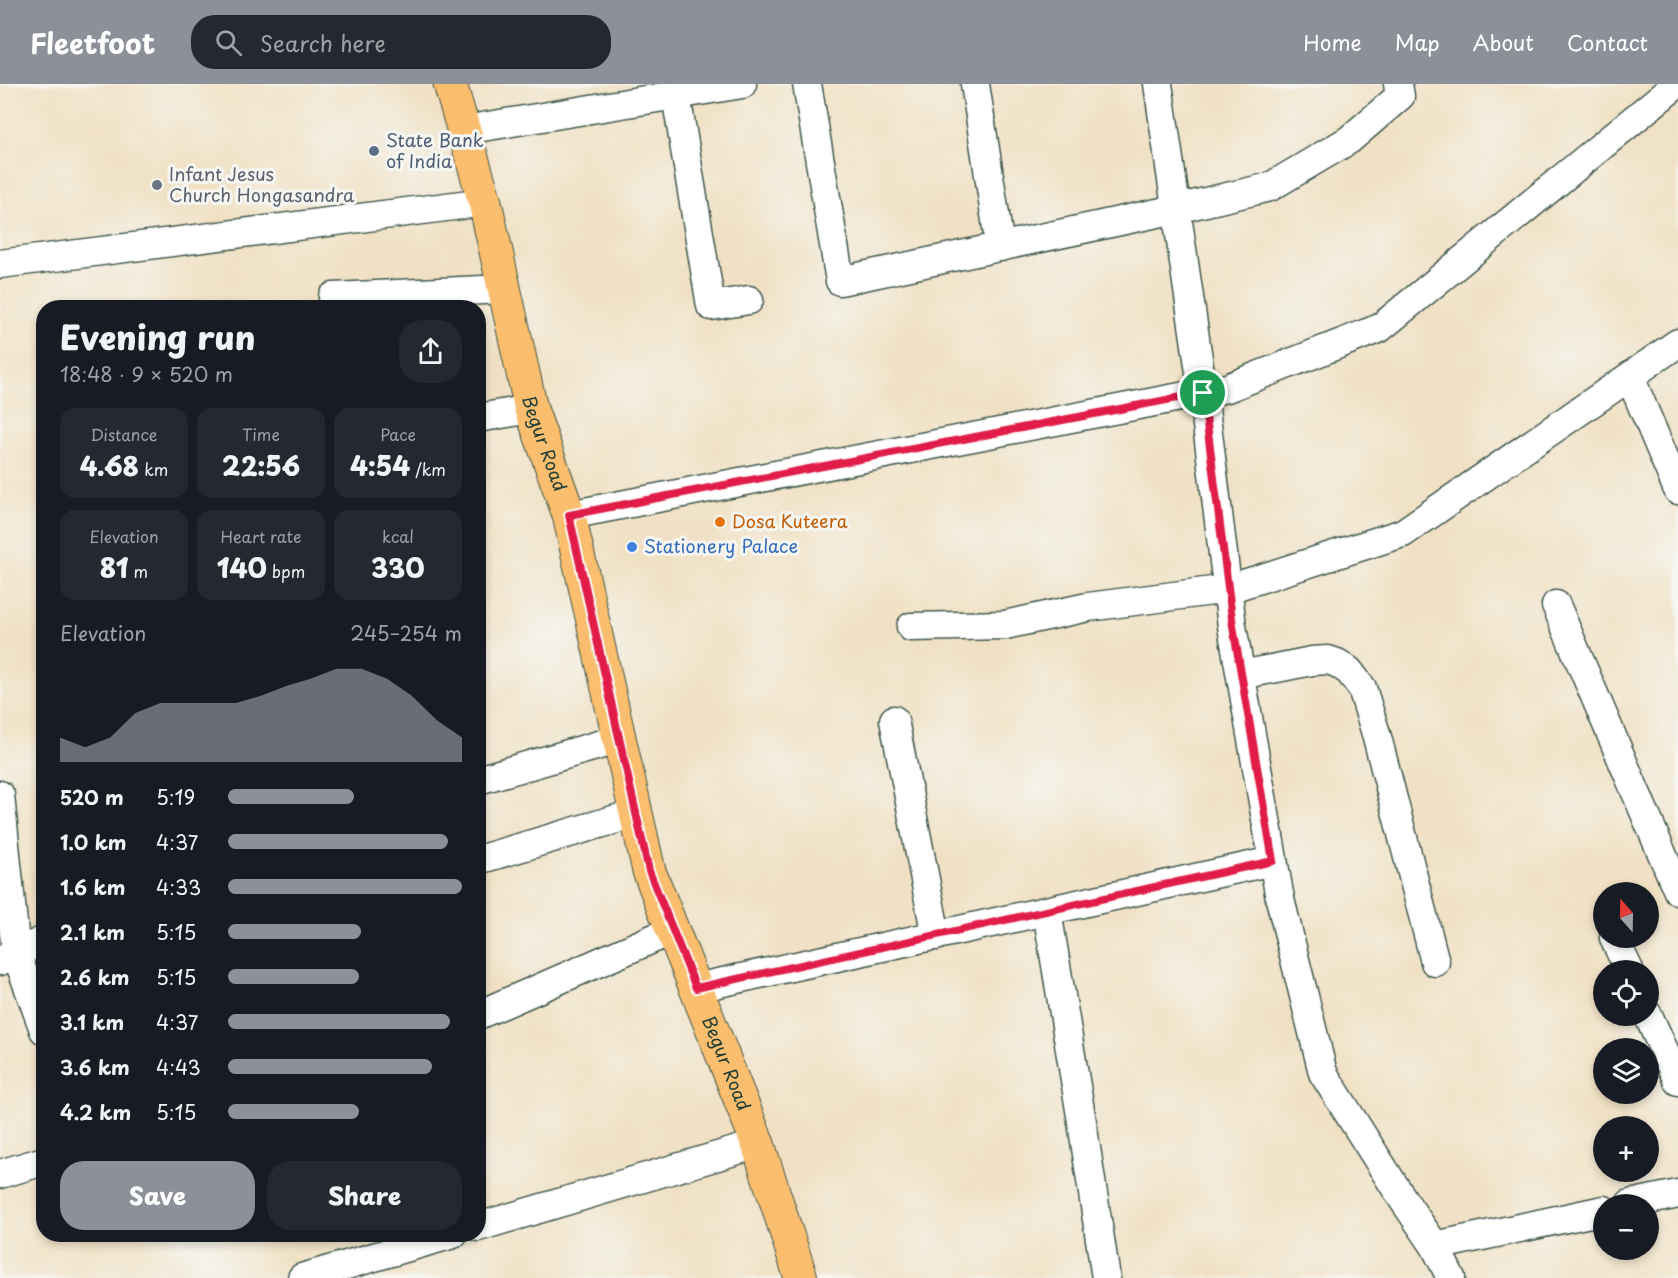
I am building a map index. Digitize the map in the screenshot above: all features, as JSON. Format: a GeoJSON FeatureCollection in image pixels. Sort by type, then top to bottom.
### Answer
{"type":"FeatureCollection","features":[{"type":"Feature","properties":{"kind":"main road","name":"Begur Road"},"geometry":{"type":"LineString","coordinates":[[450,84],[485,202],[531,409],[569,515],[649,871],[758,1144],[801,1278]]}},
{"type":"Feature","properties":{"kind":"street"},"geometry":{"type":"LineString","coordinates":[[464,130],[742,84]]}},
{"type":"Feature","properties":{"kind":"street"},"geometry":{"type":"LineString","coordinates":[[807,84],[840,281],[1270,188],[1349,140],[1405,88]]}},
{"type":"Feature","properties":{"kind":"street"},"geometry":{"type":"LineString","coordinates":[[975,84],[1000,247]]}},
{"type":"Feature","properties":{"kind":"street"},"geometry":{"type":"LineString","coordinates":[[1158,84],[1203,393],[1228,589],[1280,899],[1323,1074],[1435,1246],[1451,1278]]}},
{"type":"Feature","properties":{"kind":"street"},"geometry":{"type":"LineString","coordinates":[[569,515],[1227,388],[1380,328],[1677,84]]}},
{"type":"Feature","properties":{"kind":"street"},"geometry":{"type":"LineString","coordinates":[[676,95],[711,306],[749,300]]}},
{"type":"Feature","properties":{"kind":"street"},"geometry":{"type":"LineString","coordinates":[[0,264],[485,202]]}},
{"type":"Feature","properties":{"kind":"street"},"geometry":{"type":"LineString","coordinates":[[333,297],[504,289]]}},
{"type":"Feature","properties":{"kind":"street"},"geometry":{"type":"LineString","coordinates":[[911,627],[1005,625],[1088,607],[1228,589],[1403,533],[1678,343]]}},
{"type":"Feature","properties":{"kind":"street"},"geometry":{"type":"LineString","coordinates":[[1630,377],[1678,490]]}},
{"type":"Feature","properties":{"kind":"street"},"geometry":{"type":"LineString","coordinates":[[486,417],[531,409]]}},
{"type":"Feature","properties":{"kind":"street"},"geometry":{"type":"LineString","coordinates":[[1556,604],[1678,891]]}},
{"type":"Feature","properties":{"kind":"street"},"geometry":{"type":"LineString","coordinates":[[1241,675],[1328,660],[1349,671],[1362,688],[1436,962]]}},
{"type":"Feature","properties":{"kind":"street"},"geometry":{"type":"LineString","coordinates":[[894,720],[936,936]]}},
{"type":"Feature","properties":{"kind":"street"},"geometry":{"type":"LineString","coordinates":[[486,778],[621,739]]}},
{"type":"Feature","properties":{"kind":"street"},"geometry":{"type":"LineString","coordinates":[[0,795],[8,957],[36,1014]]}},
{"type":"Feature","properties":{"kind":"street"},"geometry":{"type":"LineString","coordinates":[[486,858],[637,813]]}},
{"type":"Feature","properties":{"kind":"street"},"geometry":{"type":"LineString","coordinates":[[696,988],[1273,861]]}},
{"type":"Feature","properties":{"kind":"street"},"geometry":{"type":"LineString","coordinates":[[1047,911],[1106,1278]]}},
{"type":"Feature","properties":{"kind":"street"},"geometry":{"type":"LineString","coordinates":[[486,1012],[673,930]]}},
{"type":"Feature","properties":{"kind":"street"},"geometry":{"type":"LineString","coordinates":[[8,957],[36,944]]}},
{"type":"Feature","properties":{"kind":"street"},"geometry":{"type":"LineString","coordinates":[[1653,1026],[1678,1081]]}},
{"type":"Feature","properties":{"kind":"street"},"geometry":{"type":"LineString","coordinates":[[486,1225],[758,1144]]}},
{"type":"Feature","properties":{"kind":"street"},"geometry":{"type":"LineString","coordinates":[[0,1174],[36,1163]]}},
{"type":"Feature","properties":{"kind":"street"},"geometry":{"type":"LineString","coordinates":[[1659,1198],[1678,1194]]}},
{"type":"Feature","properties":{"kind":"street"},"geometry":{"type":"LineString","coordinates":[[1435,1246],[1593,1212]]}},
{"type":"Feature","properties":{"kind":"street"},"geometry":{"type":"LineString","coordinates":[[302,1278],[426,1242]]}},
{"type":"Feature","properties":{"kind":"place","name":"State Bank of India"},"geometry":{"type":"Point","coordinates":[374,151]}},
{"type":"Feature","properties":{"kind":"place","name":"Infant Jesus Church Hongasandra"},"geometry":{"type":"Point","coordinates":[157,185]}},
{"type":"Feature","properties":{"kind":"place","name":"Dosa Kuteera"},"geometry":{"type":"Point","coordinates":[720,522]}},
{"type":"Feature","properties":{"kind":"place","name":"Stationery Palace"},"geometry":{"type":"Point","coordinates":[632,547]}},
{"type":"Feature","properties":{"kind":"route"},"geometry":{"type":"LineString","coordinates":[[1203,393],[1233,626],[1273,861],[696,988],[649,871],[569,515],[1203,393]]}}]}
